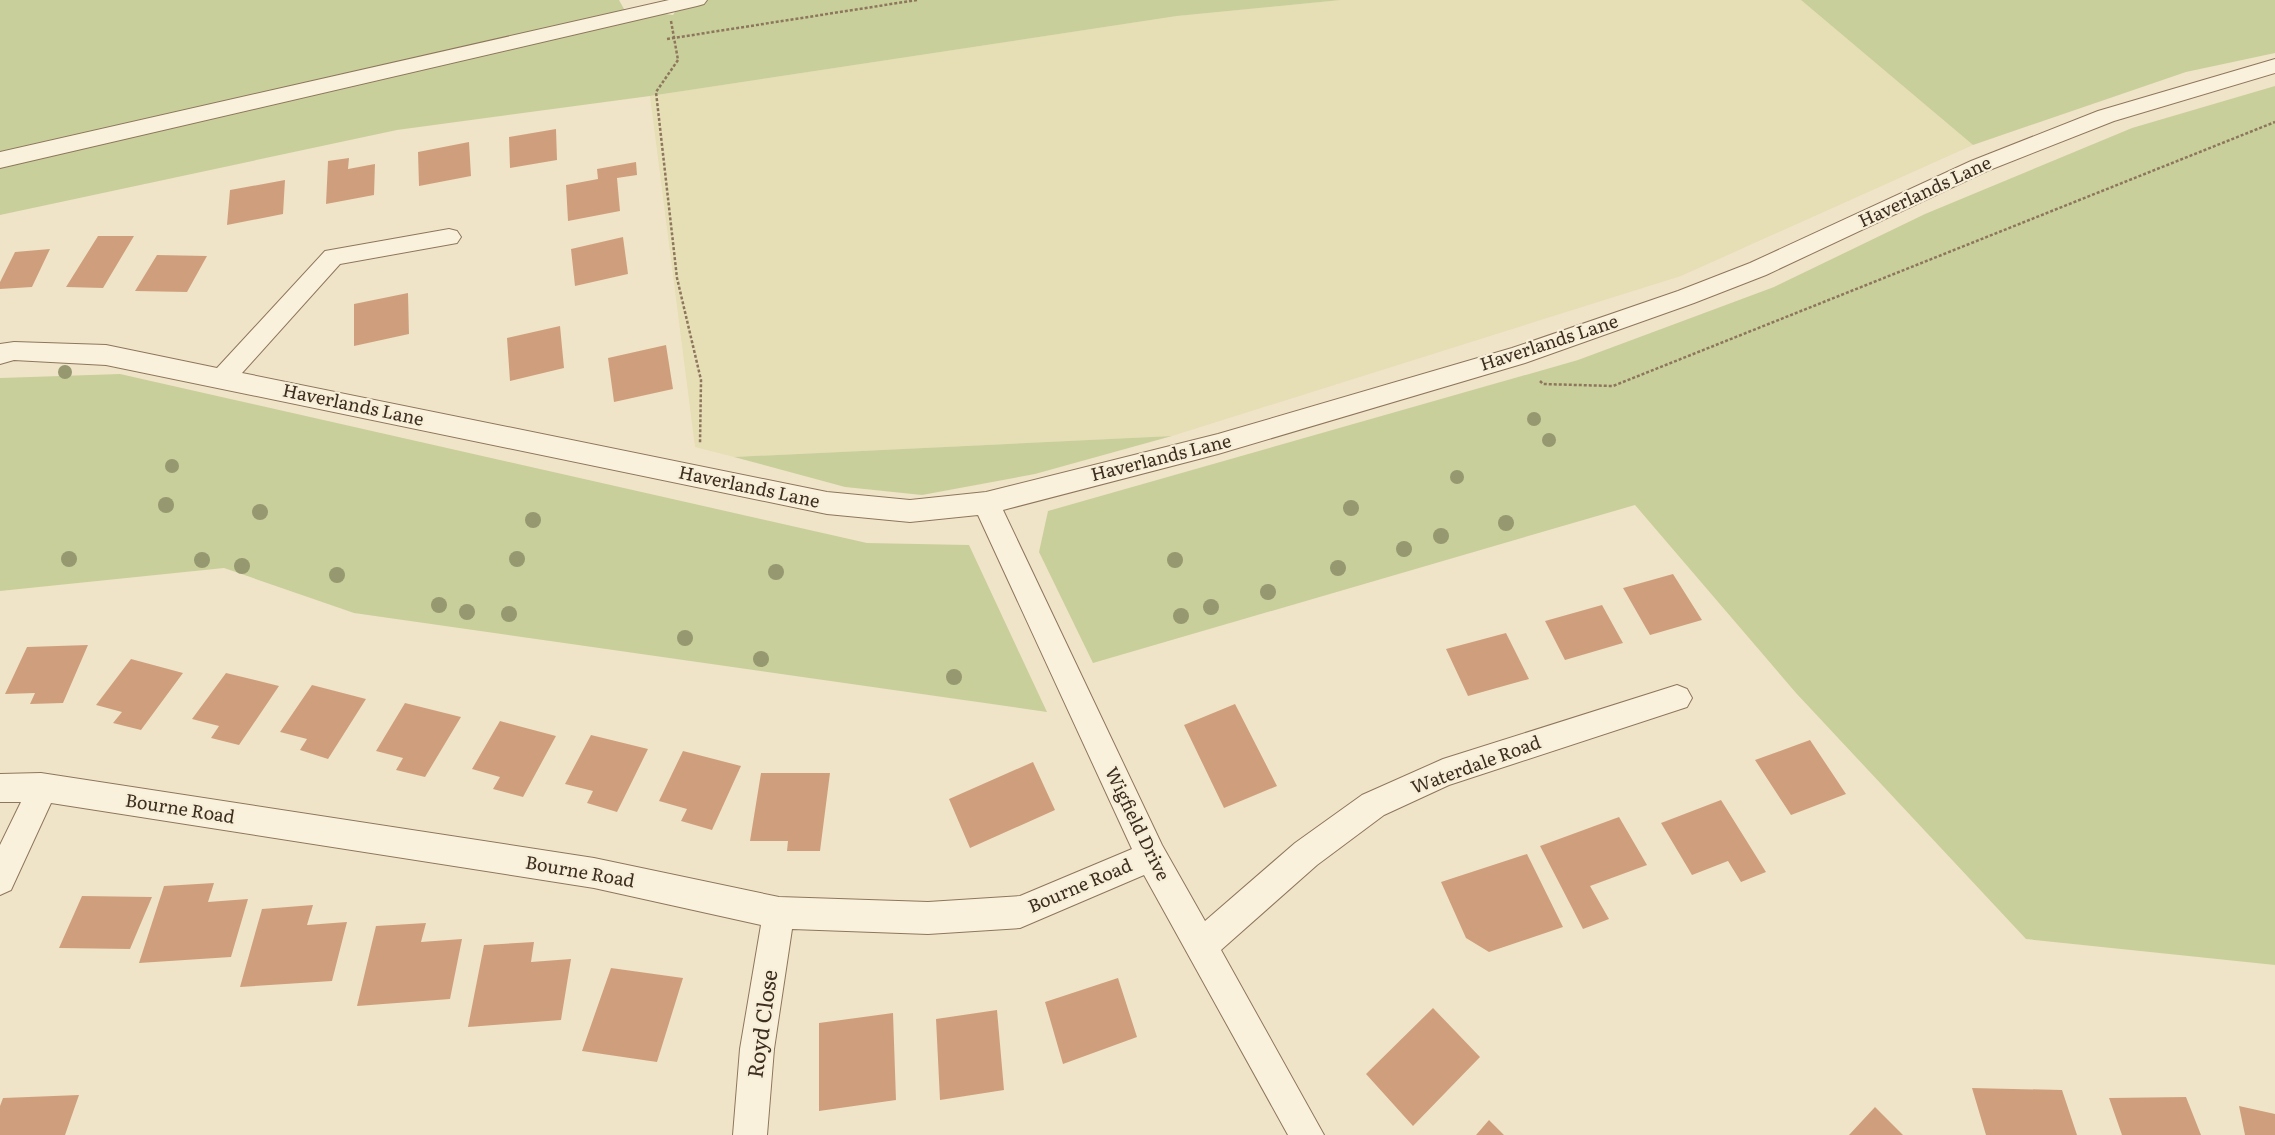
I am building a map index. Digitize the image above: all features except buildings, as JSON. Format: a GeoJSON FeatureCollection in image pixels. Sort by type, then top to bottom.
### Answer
{"type":"FeatureCollection","features":[{"type":"Feature","properties":{"kind":"street"},"geometry":{"type":"LineString","coordinates":[[0,160],[664,10],[697,0]]}},
{"type":"Feature","properties":{"kind":"street","name":"Haverlands Lane"},"geometry":{"type":"LineString","coordinates":[[0,354],[14,352],[106,355],[827,503],[910,510],[986,503],[1218,444],[1516,356],[1758,269],[1979,166],[2106,116],[2275,66]]}},
{"type":"Feature","properties":{"kind":"street"},"geometry":{"type":"LineString","coordinates":[[224,378],[333,257],[450,237]]}},
{"type":"Feature","properties":{"kind":"street","name":"Wigfield Drive"},"geometry":{"type":"LineString","coordinates":[[986,503],[1151,856],[1307,1135]]}},
{"type":"Feature","properties":{"kind":"street","name":"Waterdale Road"},"geometry":{"type":"LineString","coordinates":[[1202,945],[1306,854],[1373,805],[1443,773],[1677,698]]}},
{"type":"Feature","properties":{"kind":"street"},"geometry":{"type":"LineString","coordinates":[[0,879],[33,810],[41,787]]}},
{"type":"Feature","properties":{"kind":"street","name":"Bourne Road"},"geometry":{"type":"LineString","coordinates":[[0,788],[41,787],[594,872],[778,913],[928,918],[1020,912],[1151,856]]}},
{"type":"Feature","properties":{"kind":"street","name":"Royd Close"},"geometry":{"type":"LineString","coordinates":[[750,1135],[757,1049],[778,913]]}},
{"type":"Feature","properties":{"kind":"path"},"geometry":{"type":"LineString","coordinates":[[664,10],[678,60],[656,92],[677,278],[701,380],[702,436]]}},
{"type":"Feature","properties":{"kind":"path"},"geometry":{"type":"LineString","coordinates":[[1516,356],[1543,384],[1612,386],[2275,122]]}},
{"type":"Feature","properties":{"kind":"shaded area"},"geometry":{"type":"Polygon","coordinates":[[[1341,0],[1801,0],[1973,145],[1681,276],[1172,436],[734,457],[695,447],[650,96],[1177,16],[1341,0]]]}},
{"type":"Feature","properties":{"kind":"green space"},"geometry":{"type":"Polygon","coordinates":[[[0,0],[619,0],[624,9],[673,15],[683,0],[1341,0],[1177,16],[650,96],[397,130],[0,215],[0,0]]]}},
{"type":"Feature","properties":{"kind":"green space"},"geometry":{"type":"Polygon","coordinates":[[[1801,0],[2275,0],[2275,53],[2186,72],[1973,145],[1801,0]]]}},
{"type":"Feature","properties":{"kind":"green space"},"geometry":{"type":"Polygon","coordinates":[[[2275,86],[2275,965],[2026,939],[1796,693],[1635,505],[1093,663],[1039,552],[1048,511],[1578,360],[1774,287],[1925,214],[2132,128],[2275,86]]]}},
{"type":"Feature","properties":{"kind":"green space"},"geometry":{"type":"Polygon","coordinates":[[[120,374],[867,543],[969,545],[1047,712],[354,613],[224,568],[0,591],[0,378],[120,374]]]}},
{"type":"Feature","properties":{"kind":"green space"},"geometry":{"type":"Polygon","coordinates":[[[1172,436],[1035,474],[922,495],[845,487],[734,457],[1172,436]]]}}]}
